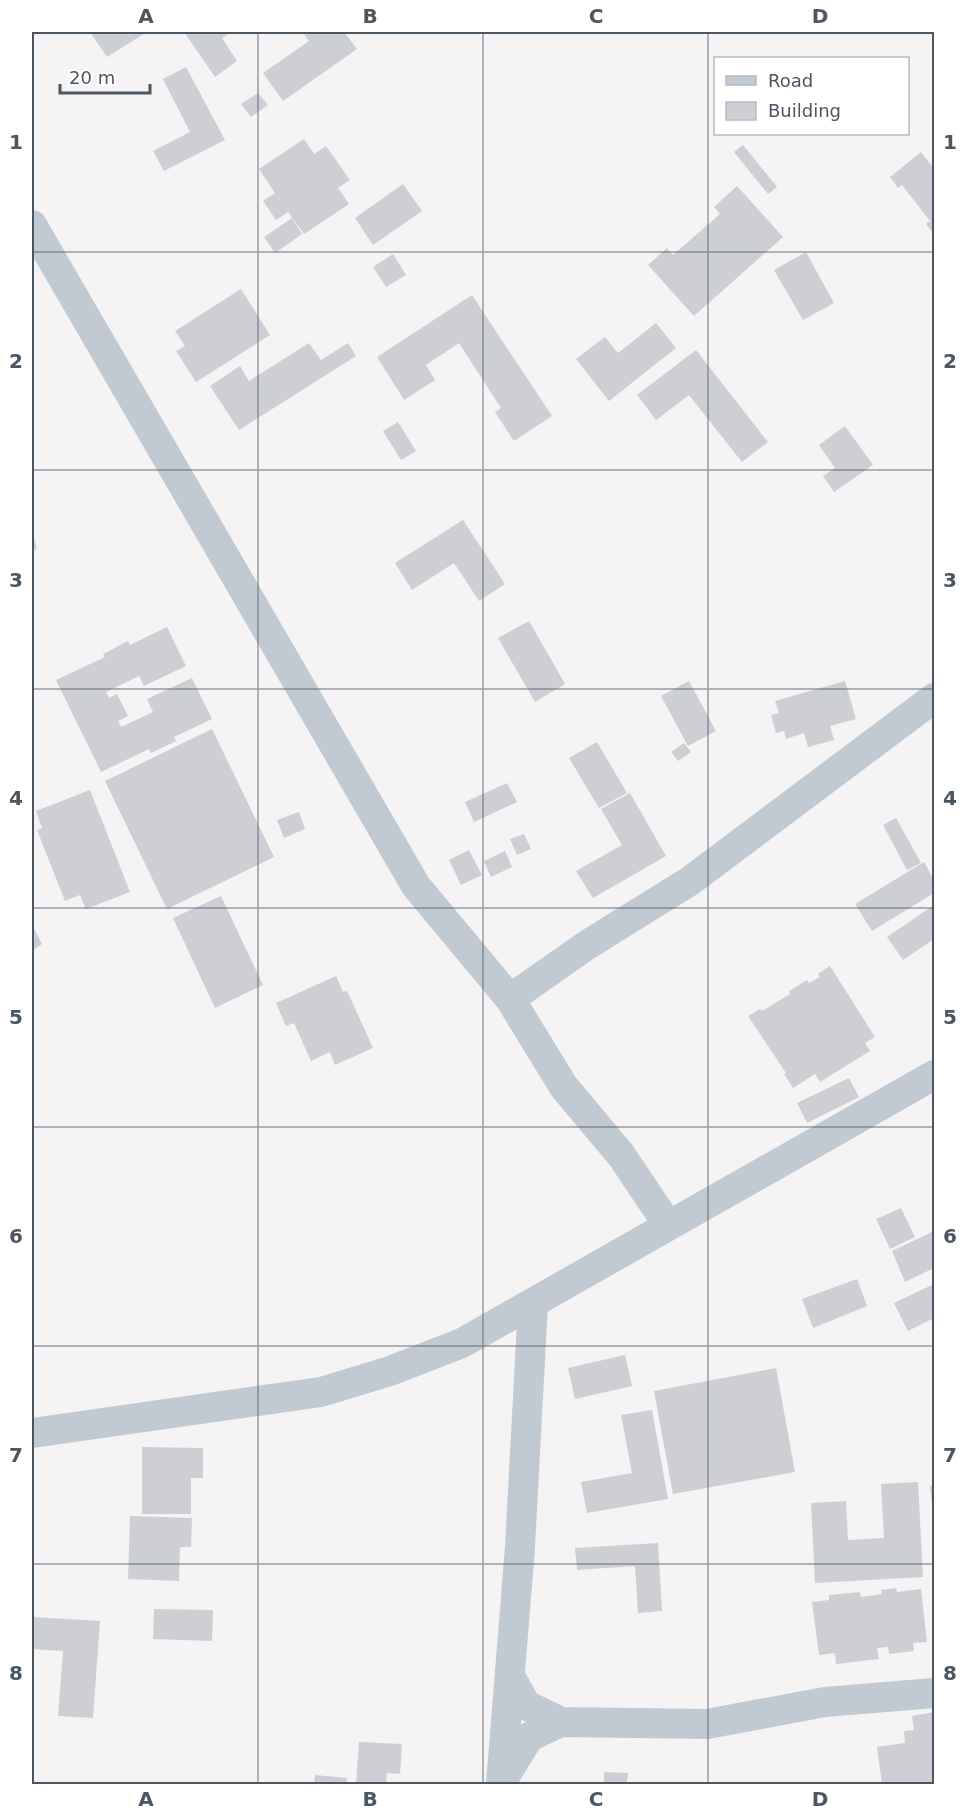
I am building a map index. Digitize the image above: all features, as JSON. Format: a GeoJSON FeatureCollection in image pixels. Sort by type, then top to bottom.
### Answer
{"type":"FeatureCollection","features":[{"type":"Feature","properties":{"kind":"street"},"geometry":{"type":"LineString","coordinates":[[32,225],[416,886],[510,999],[564,1087],[621,1155],[668,1226]]}},
{"type":"Feature","properties":{"kind":"street"},"geometry":{"type":"LineString","coordinates":[[510,999],[587,945],[690,881],[934,698]]}},
{"type":"Feature","properties":{"kind":"street"},"geometry":{"type":"LineString","coordinates":[[32,1433],[321,1392],[390,1371],[462,1342],[934,1075]]}},
{"type":"Feature","properties":{"kind":"street"},"geometry":{"type":"LineString","coordinates":[[501,1783],[520,1547],[533,1303]]}},
{"type":"Feature","properties":{"kind":"street"},"geometry":{"type":"LineString","coordinates":[[510,1676],[526,1705],[561,1722],[707,1724],[825,1702],[934,1693]]}},
{"type":"Feature","properties":{"kind":"street"},"geometry":{"type":"LineString","coordinates":[[501,1783],[529,1737],[561,1722]]}},
{"type":"Feature","properties":{"kind":"building"},"geometry":{"type":"Polygon","coordinates":[[[90,32],[147,32],[107,57],[90,32]]]}},
{"type":"Feature","properties":{"kind":"building"},"geometry":{"type":"Polygon","coordinates":[[[184,32],[232,32],[222,38],[237,61],[215,77],[184,32]]]}},
{"type":"Feature","properties":{"kind":"building"},"geometry":{"type":"Polygon","coordinates":[[[302,32],[344,32],[357,49],[283,101],[263,73],[309,41],[302,32]]]}},
{"type":"Feature","properties":{"kind":"building"},"geometry":{"type":"Polygon","coordinates":[[[186,67],[225,140],[164,171],[153,151],[190,132],[163,79],[186,67]]]}},
{"type":"Feature","properties":{"kind":"building"},"geometry":{"type":"Polygon","coordinates":[[[258,93],[268,105],[251,117],[241,104],[258,93]]]}},
{"type":"Feature","properties":{"kind":"building"},"geometry":{"type":"Polygon","coordinates":[[[304,139],[314,154],[326,146],[350,180],[338,188],[349,204],[304,234],[288,212],[276,220],[263,201],[275,193],[259,169],[304,139]]]}},
{"type":"Feature","properties":{"kind":"building"},"geometry":{"type":"Polygon","coordinates":[[[743,145],[777,187],[768,194],[734,152],[743,145]]]}},
{"type":"Feature","properties":{"kind":"building"},"geometry":{"type":"Polygon","coordinates":[[[921,152],[931,165],[934,163],[934,234],[926,224],[930,221],[902,185],[898,188],[890,177],[921,152]]]}},
{"type":"Feature","properties":{"kind":"building"},"geometry":{"type":"Polygon","coordinates":[[[403,184],[422,211],[373,245],[355,218],[403,184]]]}},
{"type":"Feature","properties":{"kind":"building"},"geometry":{"type":"Polygon","coordinates":[[[737,186],[783,237],[694,316],[648,265],[667,248],[673,255],[720,214],[714,207],[737,186]]]}},
{"type":"Feature","properties":{"kind":"building"},"geometry":{"type":"Polygon","coordinates":[[[292,218],[302,234],[275,253],[264,237],[292,218]]]}},
{"type":"Feature","properties":{"kind":"building"},"geometry":{"type":"Polygon","coordinates":[[[806,252],[834,303],[803,320],[774,270],[806,252]]]}},
{"type":"Feature","properties":{"kind":"building"},"geometry":{"type":"Polygon","coordinates":[[[393,254],[406,275],[386,287],[373,267],[393,254]]]}},
{"type":"Feature","properties":{"kind":"building"},"geometry":{"type":"Polygon","coordinates":[[[241,289],[270,335],[196,382],[176,351],[185,346],[175,331],[241,289]]]}},
{"type":"Feature","properties":{"kind":"building"},"geometry":{"type":"Polygon","coordinates":[[[472,295],[552,416],[514,441],[495,412],[501,408],[459,343],[426,365],[435,380],[404,400],[377,357],[472,295]]]}},
{"type":"Feature","properties":{"kind":"building"},"geometry":{"type":"Polygon","coordinates":[[[656,323],[676,348],[609,401],[576,359],[605,337],[618,353],[656,323]]]}},
{"type":"Feature","properties":{"kind":"building"},"geometry":{"type":"Polygon","coordinates":[[[309,343],[321,360],[348,343],[356,356],[239,430],[210,386],[240,366],[249,381],[309,343]]]}},
{"type":"Feature","properties":{"kind":"building"},"geometry":{"type":"Polygon","coordinates":[[[696,350],[768,442],[742,462],[689,395],[656,420],[637,395],[696,350]]]}},
{"type":"Feature","properties":{"kind":"building"},"geometry":{"type":"Polygon","coordinates":[[[398,422],[416,451],[401,460],[383,431],[398,422]]]}},
{"type":"Feature","properties":{"kind":"building"},"geometry":{"type":"Polygon","coordinates":[[[845,426],[873,465],[834,492],[823,476],[835,468],[819,445],[845,426]]]}},
{"type":"Feature","properties":{"kind":"building"},"geometry":{"type":"Polygon","coordinates":[[[463,520],[505,584],[479,601],[454,563],[412,590],[395,563],[463,520]]]}},
{"type":"Feature","properties":{"kind":"building"},"geometry":{"type":"Polygon","coordinates":[[[32,532],[37,549],[32,550],[32,532]]]}},
{"type":"Feature","properties":{"kind":"building"},"geometry":{"type":"Polygon","coordinates":[[[529,621],[565,684],[535,702],[498,638],[529,621]]]}},
{"type":"Feature","properties":{"kind":"building"},"geometry":{"type":"Polygon","coordinates":[[[167,627],[186,666],[144,686],[139,676],[106,692],[109,698],[117,694],[128,716],[118,721],[121,727],[153,712],[147,699],[192,678],[212,719],[174,737],[176,741],[151,753],[149,749],[101,772],[56,680],[105,657],[103,654],[128,641],[130,645],[167,627]]]}},
{"type":"Feature","properties":{"kind":"building"},"geometry":{"type":"Polygon","coordinates":[[[689,681],[716,731],[688,746],[661,696],[689,681]]]}},
{"type":"Feature","properties":{"kind":"building"},"geometry":{"type":"Polygon","coordinates":[[[845,681],[856,719],[830,726],[834,740],[808,747],[804,733],[786,739],[784,731],[776,733],[771,715],[779,713],[775,701],[845,681]]]}},
{"type":"Feature","properties":{"kind":"building"},"geometry":{"type":"Polygon","coordinates":[[[212,729],[274,857],[167,909],[105,781],[212,729]]]}},
{"type":"Feature","properties":{"kind":"building"},"geometry":{"type":"Polygon","coordinates":[[[597,742],[627,793],[599,808],[569,758],[597,742]]]}},
{"type":"Feature","properties":{"kind":"building"},"geometry":{"type":"Polygon","coordinates":[[[684,743],[691,752],[678,761],[671,752],[684,743]]]}},
{"type":"Feature","properties":{"kind":"building"},"geometry":{"type":"Polygon","coordinates":[[[507,783],[517,802],[474,822],[465,802],[507,783]]]}},
{"type":"Feature","properties":{"kind":"building"},"geometry":{"type":"Polygon","coordinates":[[[90,790],[130,892],[86,909],[80,895],[65,901],[37,830],[42,828],[36,811],[90,790]]]}},
{"type":"Feature","properties":{"kind":"building"},"geometry":{"type":"Polygon","coordinates":[[[630,793],[666,856],[593,898],[576,871],[622,845],[601,809],[630,793]]]}},
{"type":"Feature","properties":{"kind":"building"},"geometry":{"type":"Polygon","coordinates":[[[299,812],[305,829],[284,838],[277,820],[299,812]]]}},
{"type":"Feature","properties":{"kind":"building"},"geometry":{"type":"Polygon","coordinates":[[[896,818],[921,863],[907,870],[883,825],[896,818]]]}},
{"type":"Feature","properties":{"kind":"building"},"geometry":{"type":"Polygon","coordinates":[[[524,834],[531,849],[517,855],[510,839],[524,834]]]}},
{"type":"Feature","properties":{"kind":"building"},"geometry":{"type":"Polygon","coordinates":[[[469,850],[482,875],[461,885],[449,860],[469,850]]]}},
{"type":"Feature","properties":{"kind":"building"},"geometry":{"type":"Polygon","coordinates":[[[505,851],[512,867],[491,877],[484,861],[505,851]]]}},
{"type":"Feature","properties":{"kind":"building"},"geometry":{"type":"Polygon","coordinates":[[[924,862],[934,880],[934,893],[872,931],[855,904],[924,862]]]}},
{"type":"Feature","properties":{"kind":"building"},"geometry":{"type":"Polygon","coordinates":[[[221,896],[263,985],[215,1008],[173,918],[221,896]]]}},
{"type":"Feature","properties":{"kind":"building"},"geometry":{"type":"Polygon","coordinates":[[[934,905],[934,939],[903,960],[887,937],[934,905]]]}},
{"type":"Feature","properties":{"kind":"building"},"geometry":{"type":"Polygon","coordinates":[[[32,925],[42,944],[32,951],[32,925]]]}},
{"type":"Feature","properties":{"kind":"building"},"geometry":{"type":"Polygon","coordinates":[[[830,966],[875,1037],[865,1043],[870,1051],[820,1082],[815,1074],[793,1088],[784,1074],[786,1073],[748,1016],[760,1009],[762,1011],[790,994],[789,991],[807,980],[809,983],[820,977],[818,974],[830,966]]]}},
{"type":"Feature","properties":{"kind":"building"},"geometry":{"type":"Polygon","coordinates":[[[336,976],[343,992],[347,991],[373,1048],[335,1065],[330,1052],[311,1061],[294,1023],[286,1026],[276,1003],[336,976]]]}},
{"type":"Feature","properties":{"kind":"building"},"geometry":{"type":"Polygon","coordinates":[[[849,1078],[859,1097],[807,1123],[797,1103],[849,1078]]]}},
{"type":"Feature","properties":{"kind":"building"},"geometry":{"type":"Polygon","coordinates":[[[901,1208],[915,1237],[890,1249],[876,1219],[901,1208]]]}},
{"type":"Feature","properties":{"kind":"building"},"geometry":{"type":"Polygon","coordinates":[[[934,1231],[934,1268],[905,1282],[892,1251],[934,1231]]]}},
{"type":"Feature","properties":{"kind":"building"},"geometry":{"type":"Polygon","coordinates":[[[857,1279],[867,1306],[813,1328],[802,1299],[857,1279]]]}},
{"type":"Feature","properties":{"kind":"building"},"geometry":{"type":"Polygon","coordinates":[[[934,1284],[934,1318],[908,1331],[894,1303],[934,1284]]]}},
{"type":"Feature","properties":{"kind":"building"},"geometry":{"type":"Polygon","coordinates":[[[625,1355],[632,1386],[575,1399],[568,1368],[625,1355]]]}},
{"type":"Feature","properties":{"kind":"building"},"geometry":{"type":"Polygon","coordinates":[[[776,1368],[795,1472],[673,1494],[654,1391],[776,1368]]]}},
{"type":"Feature","properties":{"kind":"building"},"geometry":{"type":"Polygon","coordinates":[[[652,1410],[668,1499],[587,1513],[581,1482],[632,1473],[621,1415],[652,1410]]]}},
{"type":"Feature","properties":{"kind":"building"},"geometry":{"type":"Polygon","coordinates":[[[142,1447],[203,1448],[203,1478],[191,1478],[191,1514],[142,1514],[142,1447]]]}},
{"type":"Feature","properties":{"kind":"building"},"geometry":{"type":"Polygon","coordinates":[[[918,1482],[923,1577],[815,1583],[811,1503],[846,1501],[848,1540],[884,1538],[881,1484],[918,1482]]]}},
{"type":"Feature","properties":{"kind":"building"},"geometry":{"type":"Polygon","coordinates":[[[934,1485],[934,1512],[933,1512],[930,1486],[934,1485]]]}},
{"type":"Feature","properties":{"kind":"building"},"geometry":{"type":"Polygon","coordinates":[[[130,1516],[192,1518],[191,1547],[180,1547],[179,1581],[128,1579],[130,1516]]]}},
{"type":"Feature","properties":{"kind":"building"},"geometry":{"type":"Polygon","coordinates":[[[658,1543],[662,1611],[638,1613],[635,1566],[577,1570],[575,1548],[658,1543]]]}},
{"type":"Feature","properties":{"kind":"building"},"geometry":{"type":"Polygon","coordinates":[[[896,1588],[897,1592],[921,1589],[927,1642],[913,1643],[914,1651],[889,1654],[888,1647],[877,1648],[879,1659],[836,1664],[835,1653],[819,1655],[812,1602],[829,1600],[829,1595],[860,1592],[861,1597],[882,1594],[881,1590],[896,1588]]]}},
{"type":"Feature","properties":{"kind":"building"},"geometry":{"type":"Polygon","coordinates":[[[154,1609],[213,1610],[212,1641],[153,1639],[154,1609]]]}},
{"type":"Feature","properties":{"kind":"building"},"geometry":{"type":"Polygon","coordinates":[[[32,1617],[100,1621],[93,1718],[58,1716],[63,1651],[32,1649],[32,1617]]]}},
{"type":"Feature","properties":{"kind":"building"},"geometry":{"type":"Polygon","coordinates":[[[934,1712],[934,1784],[882,1784],[877,1747],[905,1743],[904,1731],[914,1730],[912,1716],[934,1712]]]}},
{"type":"Feature","properties":{"kind":"building"},"geometry":{"type":"Polygon","coordinates":[[[359,1742],[402,1744],[400,1774],[387,1773],[386,1784],[356,1784],[359,1742]]]}},
{"type":"Feature","properties":{"kind":"building"},"geometry":{"type":"Polygon","coordinates":[[[604,1772],[628,1773],[627,1784],[604,1784],[604,1772]]]}},
{"type":"Feature","properties":{"kind":"building"},"geometry":{"type":"Polygon","coordinates":[[[315,1775],[347,1778],[346,1784],[314,1784],[315,1775]]]}}]}
